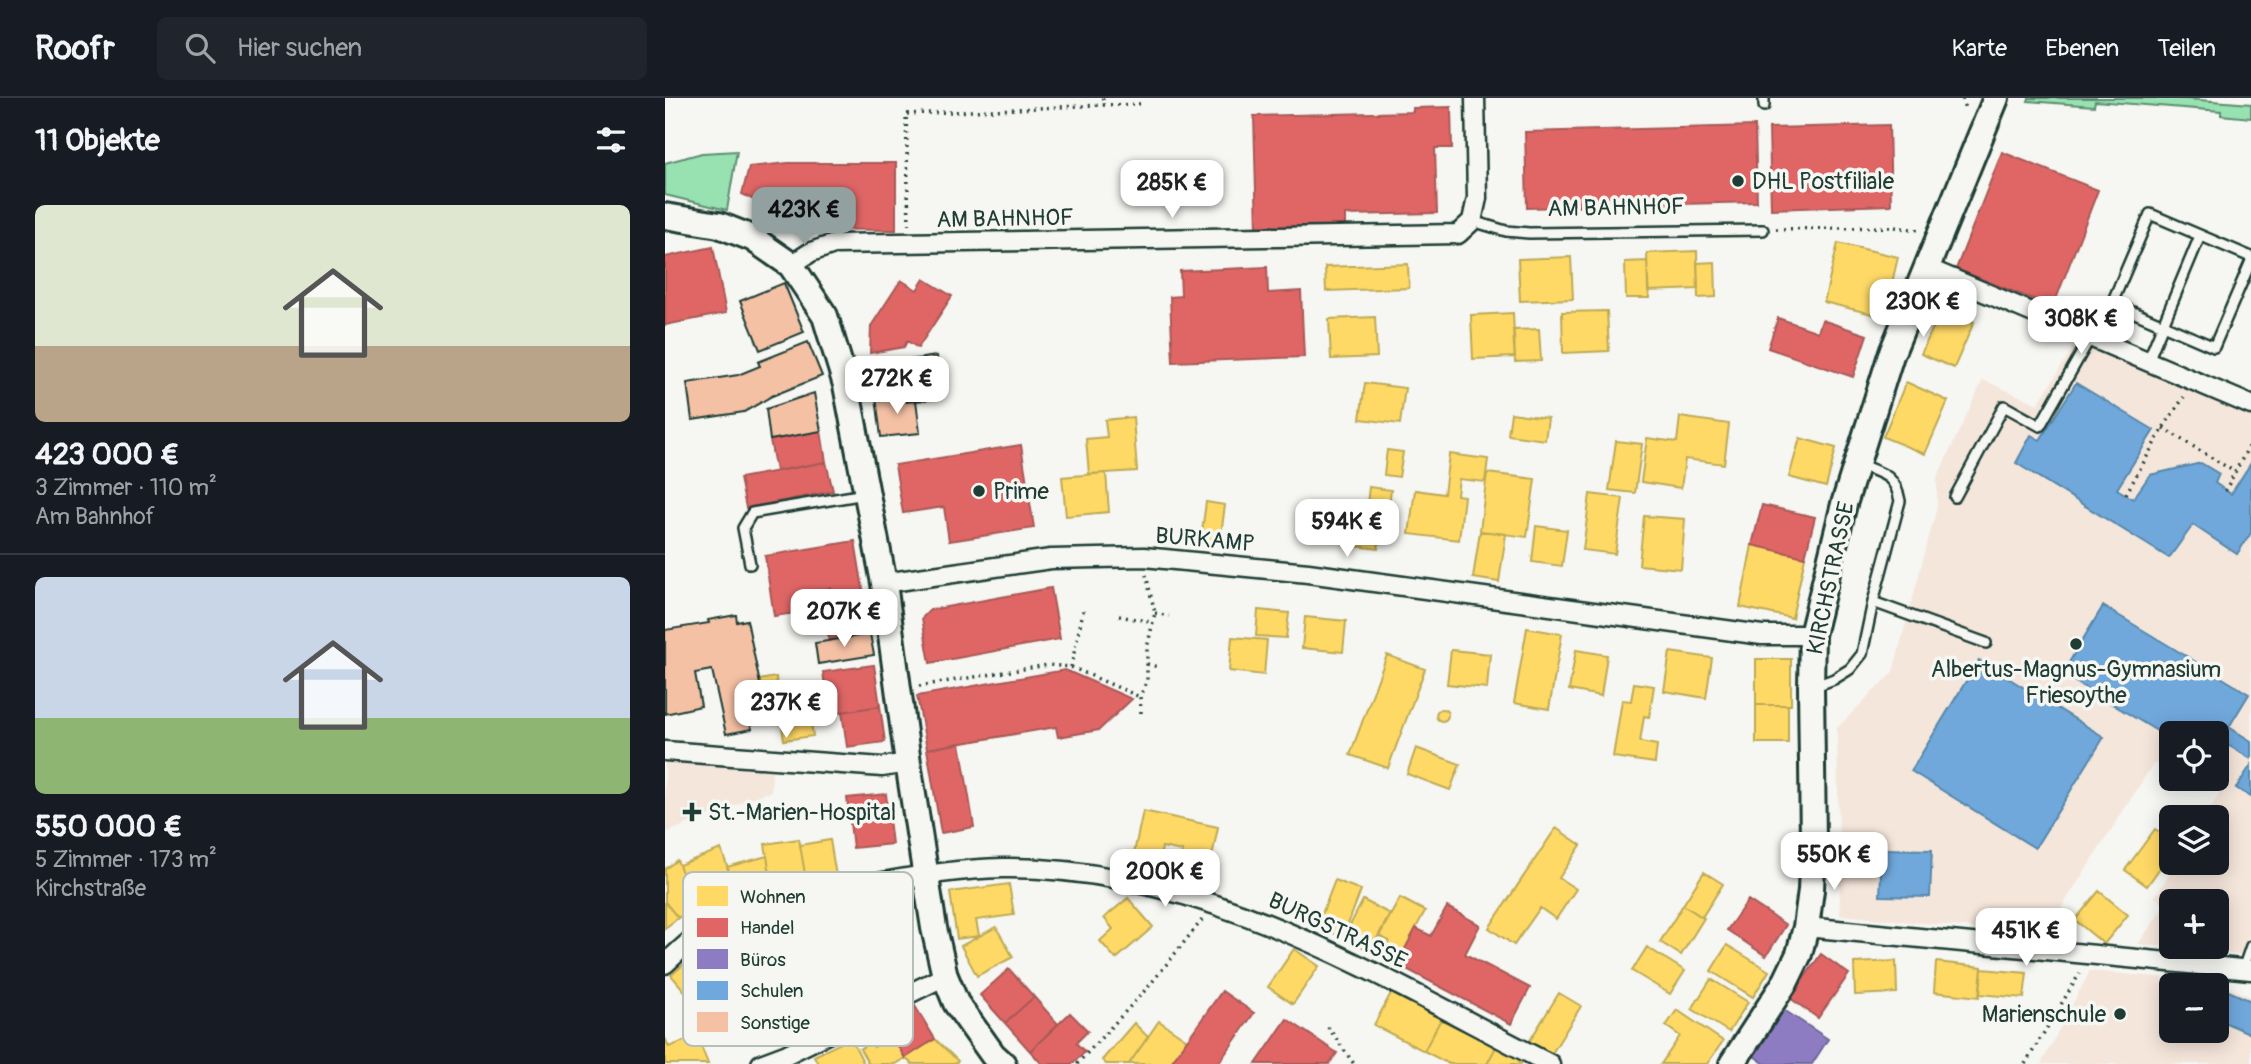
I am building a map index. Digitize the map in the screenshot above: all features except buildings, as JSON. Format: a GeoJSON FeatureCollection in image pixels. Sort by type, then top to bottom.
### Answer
{"type":"FeatureCollection","features":[{"type":"Feature","properties":{"kind":"street"},"geometry":{"type":"LineString","coordinates":[[1472,221],[1477,198],[1475,98]]}},
{"type":"Feature","properties":{"kind":"street","name":"KIRCHSTRASSE"},"geometry":{"type":"LineString","coordinates":[[1732,1064],[1786,981],[1799,954],[1806,926],[1813,841],[1812,635],[1856,464],[1891,355],[1996,98]]}},
{"type":"Feature","properties":{"kind":"street"},"geometry":{"type":"LineString","coordinates":[[665,216],[719,225],[752,238],[791,265],[825,316],[846,386],[884,583],[925,874],[945,976],[956,1003],[993,1055],[1003,1064]]}},
{"type":"Feature","properties":{"kind":"street","name":"AM BAHNHOF"},"geometry":{"type":"LineString","coordinates":[[791,265],[811,252],[834,244],[1458,234],[1472,221]]}},
{"type":"Feature","properties":{"kind":"street"},"geometry":{"type":"LineString","coordinates":[[1927,268],[2251,405]]}},
{"type":"Feature","properties":{"kind":"street","name":"BURKAMP"},"geometry":{"type":"LineString","coordinates":[[884,583],[1051,559],[1144,557],[1308,573],[1762,635],[1812,635]]}},
{"type":"Feature","properties":{"kind":"street"},"geometry":{"type":"LineString","coordinates":[[665,751],[882,767],[908,763]]}},
{"type":"Feature","properties":{"kind":"street","name":"BURGSTRASSE"},"geometry":{"type":"LineString","coordinates":[[913,876],[1003,869],[1046,870],[1097,876],[1180,893],[1263,921],[1318,944],[1394,983],[1530,1060],[1550,1064]]}},
{"type":"Feature","properties":{"kind":"street"},"geometry":{"type":"LineString","coordinates":[[1806,926],[2247,970]]}},
{"type":"Feature","properties":{"kind":"street","name":"BURGSTRASSE"},"geometry":{"type":"LineString","coordinates":[[665,964],[683,947]]}},
{"type":"Feature","properties":{"kind":"street"},"geometry":{"type":"LineString","coordinates":[[913,993],[945,976]]}},
{"type":"Feature","properties":{"kind":"street"},"geometry":{"type":"LineString","coordinates":[[761,1064],[787,1059],[812,1046]]}},
{"type":"Feature","properties":{"kind":"lane"},"geometry":{"type":"LineString","coordinates":[[2150,214],[2200,236],[2251,259],[2214,347],[2112,303],[2150,214]]}},
{"type":"Feature","properties":{"kind":"lane","name":"AM BAHNHOF"},"geometry":{"type":"LineString","coordinates":[[1472,221],[1506,231],[1529,233],[1763,229]]}},
{"type":"Feature","properties":{"kind":"lane"},"geometry":{"type":"LineString","coordinates":[[2147,363],[2200,236]]}},
{"type":"Feature","properties":{"kind":"lane"},"geometry":{"type":"LineString","coordinates":[[1955,497],[2004,406],[2040,426],[2090,338]]}},
{"type":"Feature","properties":{"kind":"lane"},"geometry":{"type":"LineString","coordinates":[[1811,687],[1834,679],[1850,669],[1862,654],[1900,501],[1898,486],[1890,477],[1856,464]]}},
{"type":"Feature","properties":{"kind":"lane"},"geometry":{"type":"LineString","coordinates":[[750,564],[743,528],[752,513],[867,494]]}},
{"type":"Feature","properties":{"kind":"lane"},"geometry":{"type":"LineString","coordinates":[[1873,602],[1986,643]]}},
{"type":"Feature","properties":{"kind":"lane"},"geometry":{"type":"LineString","coordinates":[[2247,970],[2251,946]]}},
{"type":"Feature","properties":{"kind":"path"},"geometry":{"type":"LineString","coordinates":[[1103,98],[1103,105]]}},
{"type":"Feature","properties":{"kind":"path"},"geometry":{"type":"LineString","coordinates":[[909,244],[906,114],[1142,104]]}},
{"type":"Feature","properties":{"kind":"path"},"geometry":{"type":"LineString","coordinates":[[1763,229],[1894,227],[1922,231]]}},
{"type":"Feature","properties":{"kind":"path"},"geometry":{"type":"LineString","coordinates":[[2126,494],[2163,428],[2195,381]]}},
{"type":"Feature","properties":{"kind":"path"},"geometry":{"type":"LineString","coordinates":[[2163,428],[2235,472]]}},
{"type":"Feature","properties":{"kind":"path"},"geometry":{"type":"LineString","coordinates":[[2225,491],[2251,442]]}},
{"type":"Feature","properties":{"kind":"path"},"geometry":{"type":"LineString","coordinates":[[1141,713],[1140,697],[1147,680],[1147,648],[1154,613],[1144,557]]}},
{"type":"Feature","properties":{"kind":"path"},"geometry":{"type":"LineString","coordinates":[[1071,667],[1084,607]]}},
{"type":"Feature","properties":{"kind":"path"},"geometry":{"type":"LineString","coordinates":[[1154,613],[1169,616]]}},
{"type":"Feature","properties":{"kind":"path"},"geometry":{"type":"LineString","coordinates":[[1119,616],[1152,622]]}},
{"type":"Feature","properties":{"kind":"path"},"geometry":{"type":"LineString","coordinates":[[1147,664],[1158,667]]}},
{"type":"Feature","properties":{"kind":"path"},"geometry":{"type":"LineString","coordinates":[[898,689],[1048,665],[1071,667],[1140,697]]}},
{"type":"Feature","properties":{"kind":"path"},"geometry":{"type":"LineString","coordinates":[[1077,1064],[1149,986],[1212,904]]}},
{"type":"Feature","properties":{"kind":"path"},"geometry":{"type":"LineString","coordinates":[[2025,1064],[2091,955]]}},
{"type":"Feature","properties":{"kind":"path"},"geometry":{"type":"LineString","coordinates":[[1328,1027],[1354,1064]]}},
{"type":"Feature","properties":{"kind":"shaded area","name":"Albertus-Magnus-Gymnasium Friesoythe"},"geometry":{"type":"Polygon","coordinates":[[[2076,343],[2187,385],[2251,416],[2251,933],[2239,955],[2229,954],[2229,889],[2160,889],[2169,875],[2229,875],[2229,805],[2212,805],[2219,791],[2229,791],[2229,721],[2159,721],[2159,765],[2153,764],[2044,935],[1840,915],[1837,728],[1893,672],[1937,507],[1937,478],[1983,380],[2038,404],[2076,343]]]}},
{"type":"Feature","properties":{"kind":"shaded area","name":"St.-Marien-Hospital"},"geometry":{"type":"Polygon","coordinates":[[[665,763],[772,769],[771,791],[665,833],[665,763]]]}},
{"type":"Feature","properties":{"kind":"shaded area","name":"Albertus-Magnus-Gymnasium Friesoythe"},"geometry":{"type":"Polygon","coordinates":[[[2159,914],[2159,946],[2138,944],[2159,914]]]}},
{"type":"Feature","properties":{"kind":"shaded area","name":"Marienschule"},"geometry":{"type":"Polygon","coordinates":[[[2090,971],[2159,977],[2159,1043],[2229,1043],[2229,988],[2251,997],[2251,1064],[2041,1064],[2090,971]]]}},
{"type":"Feature","properties":{"kind":"green space"},"geometry":{"type":"Polygon","coordinates":[[[2029,98],[2173,98],[2251,104],[2251,118],[2221,115],[2221,111],[2095,101],[2094,106],[2028,101],[2029,98]]]}},
{"type":"Feature","properties":{"kind":"green space"},"geometry":{"type":"Polygon","coordinates":[[[737,151],[727,210],[665,195],[665,163],[702,153],[737,151]]]}},
{"type":"Feature","properties":{"kind":"place","name":"DHL Postfiliale"},"geometry":{"type":"Point","coordinates":[1738,181]}},
{"type":"Feature","properties":{"kind":"place","name":"Prime"},"geometry":{"type":"Point","coordinates":[979,491]}},
{"type":"Feature","properties":{"kind":"place","name":"Albertus-Magnus-Gymnasium Friesoythe"},"geometry":{"type":"Point","coordinates":[2076,644]}},
{"type":"Feature","properties":{"kind":"place","name":"St.-Marien-Hospital"},"geometry":{"type":"Point","coordinates":[692,812]}},
{"type":"Feature","properties":{"kind":"place","name":"Marienschule"},"geometry":{"type":"Point","coordinates":[2120,1014]}}]}
